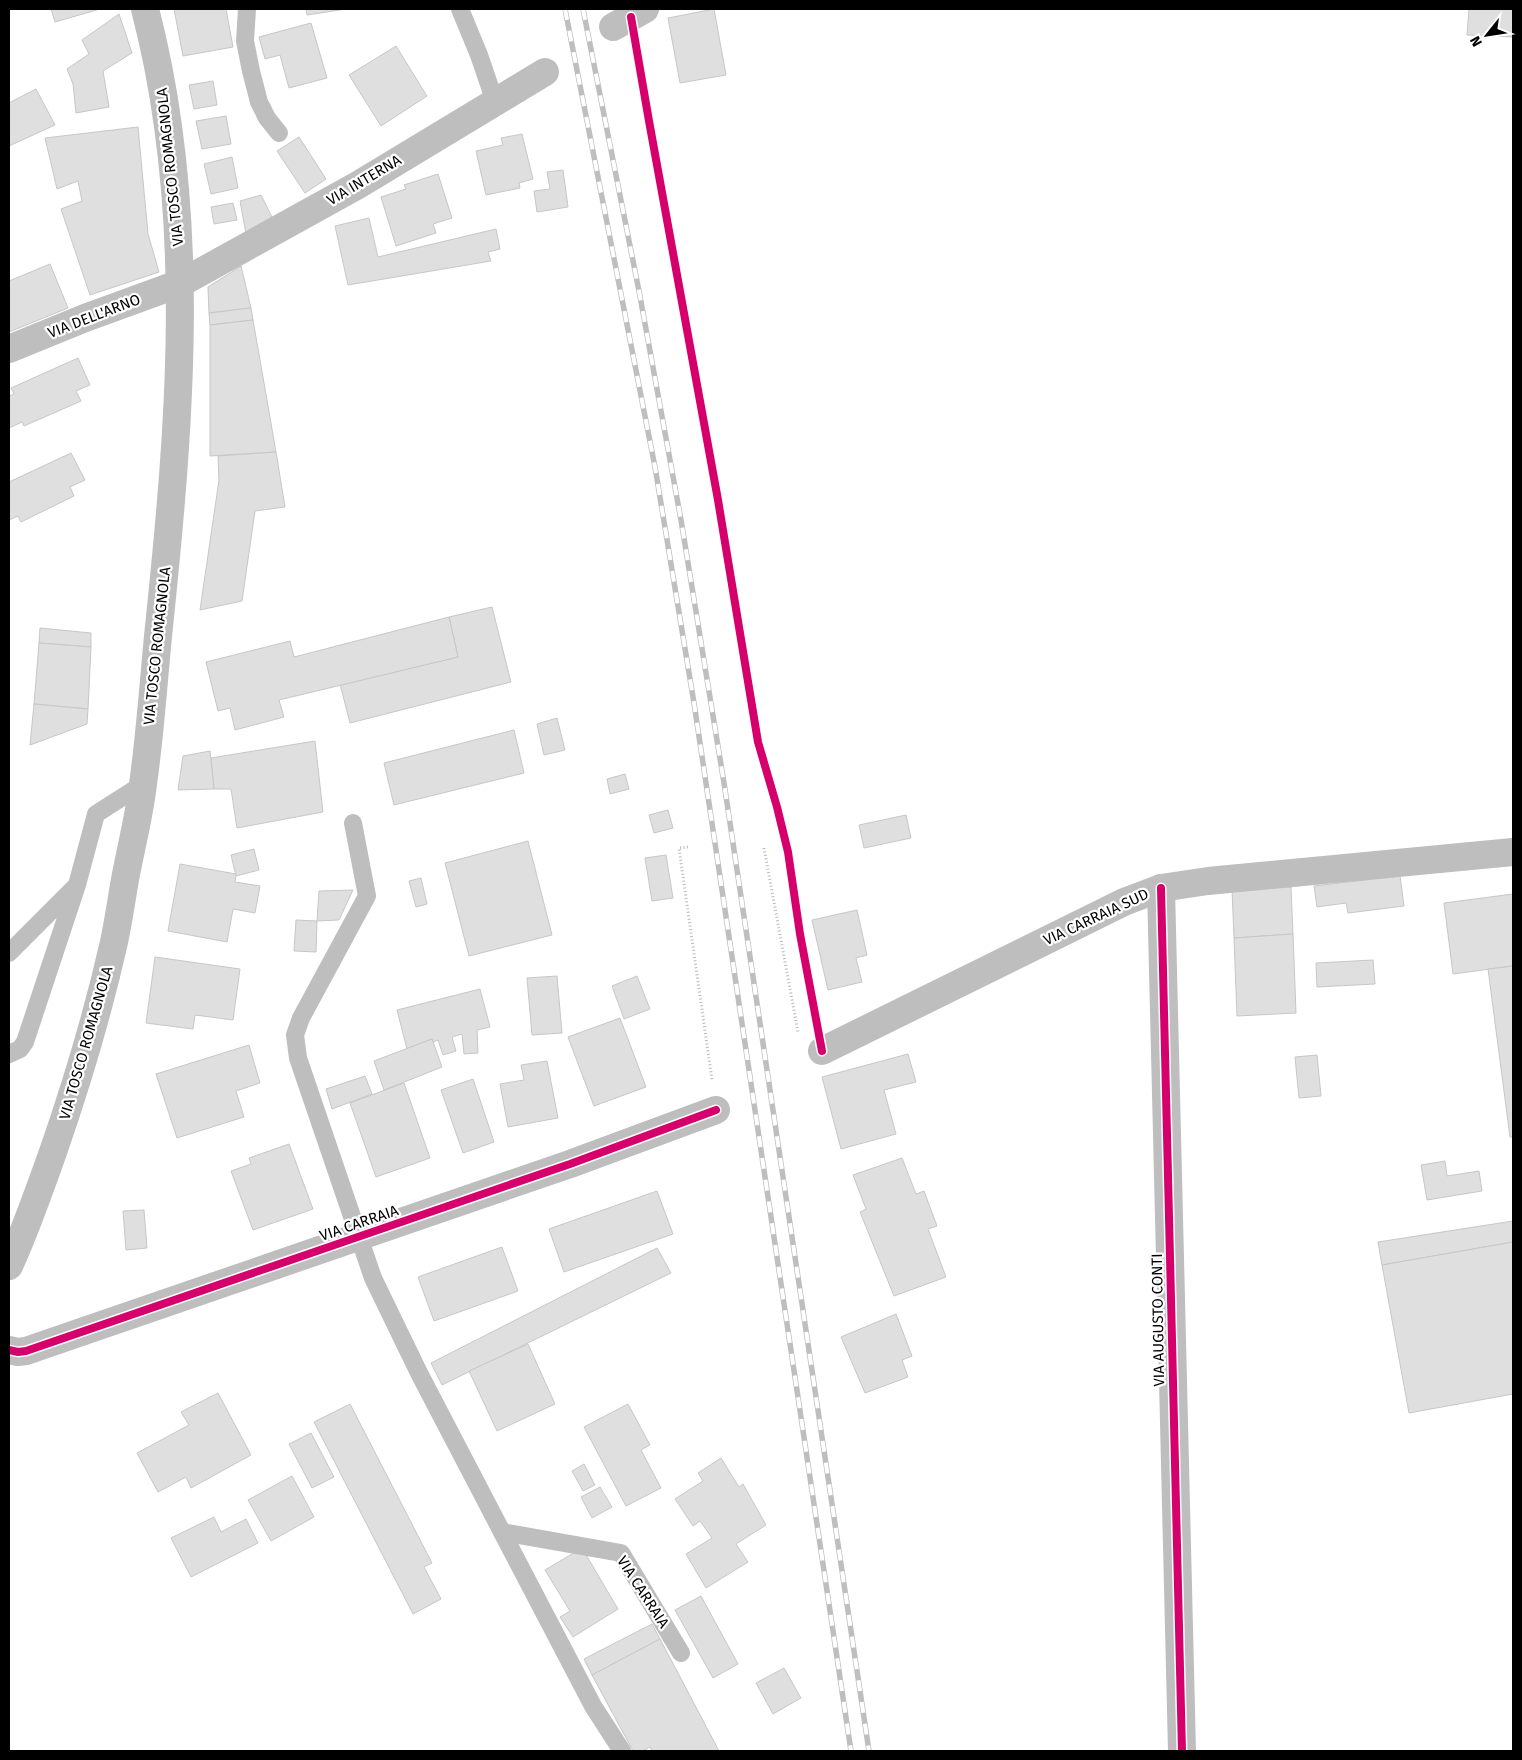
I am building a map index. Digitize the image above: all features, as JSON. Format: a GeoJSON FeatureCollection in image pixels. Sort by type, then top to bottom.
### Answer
{"type":"FeatureCollection","features":[{"type":"Feature","properties":{"kind":"street","name":"VIA TOSCO ROMAGNOLA"},"geometry":{"type":"LineString","coordinates":[[9,1266],[22,1238],[37,1196],[89,1039],[114,941],[143,784],[170,520],[180,352],[181,283],[178,214],[170,141],[155,50],[144,9]]}},
{"type":"Feature","properties":{"kind":"street"},"geometry":{"type":"LineString","coordinates":[[613,27],[645,9]]}},
{"type":"Feature","properties":{"kind":"street","name":"VIA INTERNA"},"geometry":{"type":"LineString","coordinates":[[181,283],[358,185],[545,72]]}},
{"type":"Feature","properties":{"kind":"street","name":"VIA DELL'ARNO"},"geometry":{"type":"LineString","coordinates":[[9,349],[85,318],[181,283]]}},
{"type":"Feature","properties":{"kind":"street","name":"VIA CARRAIA SUD"},"geometry":{"type":"LineString","coordinates":[[822,1051],[1124,902],[1161,888],[1208,881],[1513,852]]}},
{"type":"Feature","properties":{"kind":"street","name":"VIA AUGUSTO CONTI"},"geometry":{"type":"LineString","coordinates":[[1161,888],[1182,1751]]}},
{"type":"Feature","properties":{"kind":"street","name":"VIA CARRAIA"},"geometry":{"type":"LineString","coordinates":[[9,1350],[26,1351],[570,1164],[716,1110]]}},
{"type":"Feature","properties":{"kind":"lane"},"geometry":{"type":"LineString","coordinates":[[247,9],[245,41],[251,71],[259,102],[267,118],[279,133]]}},
{"type":"Feature","properties":{"kind":"lane"},"geometry":{"type":"LineString","coordinates":[[460,9],[480,55],[495,102]]}},
{"type":"Feature","properties":{"kind":"lane"},"geometry":{"type":"LineString","coordinates":[[9,1054],[20,1049],[25,1042],[77,885],[96,814],[143,784]]}},
{"type":"Feature","properties":{"kind":"lane","name":"VIA CARRAIA"},"geometry":{"type":"LineString","coordinates":[[353,823],[368,896],[311,998],[295,1035],[298,1058],[373,1278],[390,1317],[502,1532],[620,1553],[681,1653]]}},
{"type":"Feature","properties":{"kind":"lane"},"geometry":{"type":"LineString","coordinates":[[9,952],[77,885]]}},
{"type":"Feature","properties":{"kind":"lane"},"geometry":{"type":"LineString","coordinates":[[502,1532],[593,1706],[622,1751]]}},
{"type":"Feature","properties":{"kind":"path"},"geometry":{"type":"LineString","coordinates":[[688,847],[679,848],[716,1110]]}},
{"type":"Feature","properties":{"kind":"path"},"geometry":{"type":"LineString","coordinates":[[764,848],[803,1060],[822,1051]]}},
{"type":"Feature","properties":{"kind":"building"},"geometry":{"type":"Polygon","coordinates":[[[51,9],[100,9],[55,22],[51,9]]]}},
{"type":"Feature","properties":{"kind":"building"},"geometry":{"type":"Polygon","coordinates":[[[174,9],[226,9],[233,47],[183,56],[174,9]]]}},
{"type":"Feature","properties":{"kind":"building"},"geometry":{"type":"Polygon","coordinates":[[[306,9],[346,9],[307,15],[306,9]]]}},
{"type":"Feature","properties":{"kind":"building"},"geometry":{"type":"Polygon","coordinates":[[[714,9],[726,75],[680,83],[668,18],[714,9]]]}},
{"type":"Feature","properties":{"kind":"building"},"geometry":{"type":"Polygon","coordinates":[[[1469,9],[1513,9],[1513,37],[1467,35],[1469,9]]]}},
{"type":"Feature","properties":{"kind":"building"},"geometry":{"type":"Polygon","coordinates":[[[119,14],[132,53],[103,71],[109,107],[76,113],[73,84],[67,69],[89,54],[82,40],[119,14]]]}},
{"type":"Feature","properties":{"kind":"building"},"geometry":{"type":"Polygon","coordinates":[[[311,23],[327,78],[289,88],[280,55],[265,59],[259,37],[311,23]]]}},
{"type":"Feature","properties":{"kind":"building"},"geometry":{"type":"Polygon","coordinates":[[[396,46],[427,96],[381,126],[349,75],[396,46]]]}},
{"type":"Feature","properties":{"kind":"building"},"geometry":{"type":"Polygon","coordinates":[[[213,81],[217,105],[194,109],[189,85],[213,81]]]}},
{"type":"Feature","properties":{"kind":"building"},"geometry":{"type":"Polygon","coordinates":[[[36,89],[55,125],[9,146],[9,103],[36,89]]]}},
{"type":"Feature","properties":{"kind":"building"},"geometry":{"type":"Polygon","coordinates":[[[226,116],[231,144],[202,149],[196,121],[226,116]]]}},
{"type":"Feature","properties":{"kind":"building"},"geometry":{"type":"Polygon","coordinates":[[[138,127],[148,234],[159,272],[90,295],[61,209],[82,201],[78,181],[57,189],[45,138],[138,127]]]}},
{"type":"Feature","properties":{"kind":"building"},"geometry":{"type":"Polygon","coordinates":[[[522,134],[533,179],[519,183],[520,188],[486,195],[476,151],[503,145],[501,138],[522,134]]]}},
{"type":"Feature","properties":{"kind":"building"},"geometry":{"type":"Polygon","coordinates":[[[299,137],[326,179],[305,193],[277,151],[299,137]]]}},
{"type":"Feature","properties":{"kind":"building"},"geometry":{"type":"Polygon","coordinates":[[[232,157],[238,188],[211,194],[204,164],[232,157]]]}},
{"type":"Feature","properties":{"kind":"building"},"geometry":{"type":"Polygon","coordinates":[[[563,170],[568,207],[537,212],[534,191],[550,189],[547,172],[563,170]]]}},
{"type":"Feature","properties":{"kind":"building"},"geometry":{"type":"Polygon","coordinates":[[[438,174],[452,218],[433,224],[436,233],[396,246],[381,197],[406,189],[404,185],[438,174]]]}},
{"type":"Feature","properties":{"kind":"building"},"geometry":{"type":"Polygon","coordinates":[[[261,195],[272,217],[246,234],[240,201],[261,195]]]}},
{"type":"Feature","properties":{"kind":"building"},"geometry":{"type":"Polygon","coordinates":[[[233,203],[237,220],[214,224],[211,207],[233,203]]]}},
{"type":"Feature","properties":{"kind":"building"},"geometry":{"type":"Polygon","coordinates":[[[369,218],[378,257],[496,229],[500,249],[488,252],[491,261],[348,285],[335,226],[369,218]]]}},
{"type":"Feature","properties":{"kind":"building"},"geometry":{"type":"Polygon","coordinates":[[[50,264],[68,308],[9,332],[9,281],[50,264]]]}},
{"type":"Feature","properties":{"kind":"building"},"geometry":{"type":"Polygon","coordinates":[[[241,266],[251,308],[209,313],[208,287],[241,266]]]}},
{"type":"Feature","properties":{"kind":"building"},"geometry":{"type":"Polygon","coordinates":[[[251,308],[253,320],[210,325],[209,313],[251,308]]]}},
{"type":"Feature","properties":{"kind":"building"},"geometry":{"type":"Polygon","coordinates":[[[253,320],[276,452],[210,456],[210,325],[253,320]]]}},
{"type":"Feature","properties":{"kind":"building"},"geometry":{"type":"Polygon","coordinates":[[[78,358],[90,385],[76,391],[81,401],[24,426],[22,422],[9,428],[9,396],[14,394],[11,388],[78,358]]]}},
{"type":"Feature","properties":{"kind":"building"},"geometry":{"type":"Polygon","coordinates":[[[276,452],[285,507],[255,511],[242,601],[200,610],[219,480],[218,456],[276,452]]]}},
{"type":"Feature","properties":{"kind":"building"},"geometry":{"type":"Polygon","coordinates":[[[71,453],[85,480],[70,487],[74,496],[21,522],[18,516],[9,520],[9,482],[71,453]]]}},
{"type":"Feature","properties":{"kind":"building"},"geometry":{"type":"Polygon","coordinates":[[[492,607],[511,682],[350,723],[340,684],[458,657],[449,617],[492,607]]]}},
{"type":"Feature","properties":{"kind":"building"},"geometry":{"type":"Polygon","coordinates":[[[449,617],[458,657],[279,700],[284,717],[235,730],[230,708],[218,711],[206,662],[290,641],[294,657],[449,617]]]}},
{"type":"Feature","properties":{"kind":"building"},"geometry":{"type":"Polygon","coordinates":[[[40,628],[91,633],[91,647],[39,643],[40,628]]]}},
{"type":"Feature","properties":{"kind":"building"},"geometry":{"type":"Polygon","coordinates":[[[39,643],[91,647],[88,709],[34,704],[39,643]]]}},
{"type":"Feature","properties":{"kind":"building"},"geometry":{"type":"Polygon","coordinates":[[[34,704],[88,709],[87,724],[30,745],[34,704]]]}},
{"type":"Feature","properties":{"kind":"building"},"geometry":{"type":"Polygon","coordinates":[[[557,718],[565,750],[544,755],[537,724],[557,718]]]}},
{"type":"Feature","properties":{"kind":"building"},"geometry":{"type":"Polygon","coordinates":[[[514,730],[524,773],[394,805],[384,763],[514,730]]]}},
{"type":"Feature","properties":{"kind":"building"},"geometry":{"type":"Polygon","coordinates":[[[315,741],[323,812],[237,828],[231,789],[214,789],[211,758],[315,741]]]}},
{"type":"Feature","properties":{"kind":"building"},"geometry":{"type":"Polygon","coordinates":[[[210,751],[214,789],[178,790],[183,756],[210,751]]]}},
{"type":"Feature","properties":{"kind":"building"},"geometry":{"type":"Polygon","coordinates":[[[625,774],[629,789],[610,794],[607,779],[625,774]]]}},
{"type":"Feature","properties":{"kind":"building"},"geometry":{"type":"Polygon","coordinates":[[[668,810],[673,828],[654,833],[649,815],[668,810]]]}},
{"type":"Feature","properties":{"kind":"building"},"geometry":{"type":"Polygon","coordinates":[[[906,815],[911,838],[864,848],[859,825],[906,815]]]}},
{"type":"Feature","properties":{"kind":"building"},"geometry":{"type":"Polygon","coordinates":[[[528,841],[552,935],[469,956],[445,863],[528,841]]]}},
{"type":"Feature","properties":{"kind":"building"},"geometry":{"type":"Polygon","coordinates":[[[254,849],[259,870],[236,876],[231,855],[254,849]]]}},
{"type":"Feature","properties":{"kind":"building"},"geometry":{"type":"Polygon","coordinates":[[[666,855],[673,898],[652,901],[645,858],[666,855]]]}},
{"type":"Feature","properties":{"kind":"building"},"geometry":{"type":"Polygon","coordinates":[[[180,864],[236,874],[235,882],[260,886],[255,913],[233,909],[227,942],[168,931],[180,864]]]}},
{"type":"Feature","properties":{"kind":"building"},"geometry":{"type":"Polygon","coordinates":[[[1400,876],[1404,906],[1348,913],[1346,903],[1317,907],[1314,886],[1400,876]]]}},
{"type":"Feature","properties":{"kind":"building"},"geometry":{"type":"Polygon","coordinates":[[[421,878],[427,904],[416,907],[409,881],[421,878]]]}},
{"type":"Feature","properties":{"kind":"building"},"geometry":{"type":"Polygon","coordinates":[[[1291,887],[1293,934],[1234,938],[1232,889],[1291,887]]]}},
{"type":"Feature","properties":{"kind":"building"},"geometry":{"type":"Polygon","coordinates":[[[353,890],[339,920],[317,921],[319,891],[353,890]]]}},
{"type":"Feature","properties":{"kind":"building"},"geometry":{"type":"Polygon","coordinates":[[[1513,894],[1513,966],[1453,974],[1444,903],[1513,894]]]}},
{"type":"Feature","properties":{"kind":"building"},"geometry":{"type":"Polygon","coordinates":[[[857,910],[867,955],[856,958],[862,982],[828,990],[812,920],[857,910]]]}},
{"type":"Feature","properties":{"kind":"building"},"geometry":{"type":"Polygon","coordinates":[[[296,920],[317,921],[316,952],[294,951],[296,920]]]}},
{"type":"Feature","properties":{"kind":"building"},"geometry":{"type":"Polygon","coordinates":[[[1293,934],[1296,1013],[1237,1016],[1234,938],[1293,934]]]}},
{"type":"Feature","properties":{"kind":"building"},"geometry":{"type":"Polygon","coordinates":[[[155,957],[240,969],[233,1020],[195,1015],[193,1029],[146,1023],[155,957]]]}},
{"type":"Feature","properties":{"kind":"building"},"geometry":{"type":"Polygon","coordinates":[[[1373,960],[1375,984],[1317,987],[1316,963],[1373,960]]]}},
{"type":"Feature","properties":{"kind":"building"},"geometry":{"type":"Polygon","coordinates":[[[1513,966],[1513,1137],[1510,1137],[1488,969],[1513,966]]]}},
{"type":"Feature","properties":{"kind":"building"},"geometry":{"type":"Polygon","coordinates":[[[557,976],[562,1033],[532,1035],[527,978],[557,976]]]}},
{"type":"Feature","properties":{"kind":"building"},"geometry":{"type":"Polygon","coordinates":[[[637,976],[650,1009],[624,1019],[612,986],[637,976]]]}},
{"type":"Feature","properties":{"kind":"building"},"geometry":{"type":"Polygon","coordinates":[[[480,989],[490,1027],[477,1030],[478,1053],[464,1054],[462,1034],[452,1037],[456,1051],[443,1055],[438,1040],[433,1042],[432,1039],[407,1049],[397,1010],[480,989]]]}},
{"type":"Feature","properties":{"kind":"building"},"geometry":{"type":"Polygon","coordinates":[[[620,1018],[646,1087],[594,1106],[568,1037],[620,1018]]]}},
{"type":"Feature","properties":{"kind":"building"},"geometry":{"type":"Polygon","coordinates":[[[432,1039],[442,1067],[384,1090],[374,1061],[432,1039]]]}},
{"type":"Feature","properties":{"kind":"building"},"geometry":{"type":"Polygon","coordinates":[[[249,1045],[260,1083],[236,1091],[244,1117],[177,1138],[156,1074],[249,1045]]]}},
{"type":"Feature","properties":{"kind":"building"},"geometry":{"type":"Polygon","coordinates":[[[908,1054],[916,1082],[884,1090],[896,1134],[841,1149],[822,1077],[908,1054]]]}},
{"type":"Feature","properties":{"kind":"building"},"geometry":{"type":"Polygon","coordinates":[[[1317,1055],[1321,1096],[1299,1098],[1295,1057],[1317,1055]]]}},
{"type":"Feature","properties":{"kind":"building"},"geometry":{"type":"Polygon","coordinates":[[[547,1061],[558,1118],[508,1127],[500,1084],[524,1080],[521,1065],[547,1061]]]}},
{"type":"Feature","properties":{"kind":"building"},"geometry":{"type":"Polygon","coordinates":[[[365,1076],[372,1094],[332,1109],[326,1089],[365,1076]]]}},
{"type":"Feature","properties":{"kind":"building"},"geometry":{"type":"Polygon","coordinates":[[[473,1079],[494,1142],[463,1153],[441,1090],[473,1079]]]}},
{"type":"Feature","properties":{"kind":"building"},"geometry":{"type":"Polygon","coordinates":[[[404,1083],[430,1158],[376,1177],[350,1103],[404,1083]]]}},
{"type":"Feature","properties":{"kind":"building"},"geometry":{"type":"Polygon","coordinates":[[[289,1144],[313,1209],[253,1230],[231,1171],[251,1164],[249,1158],[289,1144]]]}},
{"type":"Feature","properties":{"kind":"building"},"geometry":{"type":"Polygon","coordinates":[[[902,1158],[916,1194],[924,1191],[937,1226],[928,1229],[946,1277],[894,1296],[860,1212],[866,1209],[853,1175],[902,1158]]]}},
{"type":"Feature","properties":{"kind":"building"},"geometry":{"type":"Polygon","coordinates":[[[1445,1161],[1447,1176],[1479,1171],[1482,1191],[1427,1200],[1421,1165],[1445,1161]]]}},
{"type":"Feature","properties":{"kind":"building"},"geometry":{"type":"Polygon","coordinates":[[[657,1191],[673,1234],[564,1272],[549,1229],[657,1191]]]}},
{"type":"Feature","properties":{"kind":"building"},"geometry":{"type":"Polygon","coordinates":[[[144,1210],[147,1248],[126,1250],[123,1211],[144,1210]]]}},
{"type":"Feature","properties":{"kind":"building"},"geometry":{"type":"Polygon","coordinates":[[[1513,1221],[1513,1242],[1382,1265],[1378,1242],[1513,1221]]]}},
{"type":"Feature","properties":{"kind":"building"},"geometry":{"type":"Polygon","coordinates":[[[1513,1242],[1513,1394],[1409,1413],[1382,1265],[1513,1242]]]}},
{"type":"Feature","properties":{"kind":"building"},"geometry":{"type":"Polygon","coordinates":[[[502,1247],[518,1291],[434,1321],[418,1277],[502,1247]]]}},
{"type":"Feature","properties":{"kind":"building"},"geometry":{"type":"Polygon","coordinates":[[[657,1248],[671,1273],[442,1385],[431,1363],[657,1248]]]}},
{"type":"Feature","properties":{"kind":"building"},"geometry":{"type":"Polygon","coordinates":[[[896,1314],[912,1356],[902,1360],[908,1377],[865,1393],[841,1337],[896,1314]]]}},
{"type":"Feature","properties":{"kind":"building"},"geometry":{"type":"Polygon","coordinates":[[[528,1344],[555,1404],[497,1431],[469,1371],[528,1344]]]}},
{"type":"Feature","properties":{"kind":"building"},"geometry":{"type":"Polygon","coordinates":[[[218,1393],[251,1455],[191,1488],[186,1477],[158,1492],[137,1453],[189,1425],[181,1412],[218,1393]]]}},
{"type":"Feature","properties":{"kind":"building"},"geometry":{"type":"Polygon","coordinates":[[[350,1404],[432,1563],[424,1567],[441,1599],[413,1614],[314,1422],[350,1404]]]}},
{"type":"Feature","properties":{"kind":"building"},"geometry":{"type":"Polygon","coordinates":[[[628,1404],[650,1445],[641,1450],[661,1488],[626,1506],[584,1427],[628,1404]]]}},
{"type":"Feature","properties":{"kind":"building"},"geometry":{"type":"Polygon","coordinates":[[[311,1433],[334,1477],[312,1488],[289,1444],[311,1433]]]}},
{"type":"Feature","properties":{"kind":"building"},"geometry":{"type":"Polygon","coordinates":[[[721,1458],[739,1487],[743,1484],[766,1525],[736,1544],[748,1562],[706,1588],[686,1554],[712,1538],[700,1521],[693,1526],[675,1499],[703,1481],[698,1473],[721,1458]]]}},
{"type":"Feature","properties":{"kind":"building"},"geometry":{"type":"Polygon","coordinates":[[[584,1464],[595,1485],[583,1491],[572,1471],[584,1464]]]}},
{"type":"Feature","properties":{"kind":"building"},"geometry":{"type":"Polygon","coordinates":[[[292,1476],[314,1517],[271,1541],[248,1500],[292,1476]]]}},
{"type":"Feature","properties":{"kind":"building"},"geometry":{"type":"Polygon","coordinates":[[[600,1487],[612,1507],[592,1518],[581,1497],[600,1487]]]}},
{"type":"Feature","properties":{"kind":"building"},"geometry":{"type":"Polygon","coordinates":[[[214,1517],[221,1532],[246,1519],[258,1543],[191,1577],[171,1538],[214,1517]]]}},
{"type":"Feature","properties":{"kind":"building"},"geometry":{"type":"Polygon","coordinates":[[[582,1548],[618,1609],[573,1637],[560,1617],[570,1611],[545,1570],[582,1548]]]}},
{"type":"Feature","properties":{"kind":"building"},"geometry":{"type":"Polygon","coordinates":[[[701,1596],[738,1664],[713,1678],[675,1610],[701,1596]]]}},
{"type":"Feature","properties":{"kind":"building"},"geometry":{"type":"Polygon","coordinates":[[[652,1624],[660,1639],[592,1675],[584,1659],[652,1624]]]}},
{"type":"Feature","properties":{"kind":"building"},"geometry":{"type":"Polygon","coordinates":[[[660,1639],[719,1751],[652,1751],[650,1747],[643,1751],[633,1751],[592,1675],[660,1639]]]}},
{"type":"Feature","properties":{"kind":"building"},"geometry":{"type":"Polygon","coordinates":[[[784,1668],[801,1698],[773,1714],[756,1683],[784,1668]]]}},
{"type":"Feature","properties":{"kind":"railway"},"geometry":{"type":"LineString","coordinates":[[565,9],[655,467],[694,703],[851,1751]]}},
{"type":"Feature","properties":{"kind":"railway"},"geometry":{"type":"LineString","coordinates":[[583,9],[639,291],[681,520],[724,783],[869,1751]]}},
{"type":"Feature","properties":{"kind":"cycle path"},"geometry":{"type":"LineString","coordinates":[[631,17],[718,500],[758,742],[788,852],[800,934],[822,1051]]}},
{"type":"Feature","properties":{"kind":"cycle path"},"geometry":{"type":"LineString","coordinates":[[1161,888],[1182,1751]]}},
{"type":"Feature","properties":{"kind":"cycle path"},"geometry":{"type":"LineString","coordinates":[[9,1350],[26,1351],[570,1164],[716,1110]]}}]}
